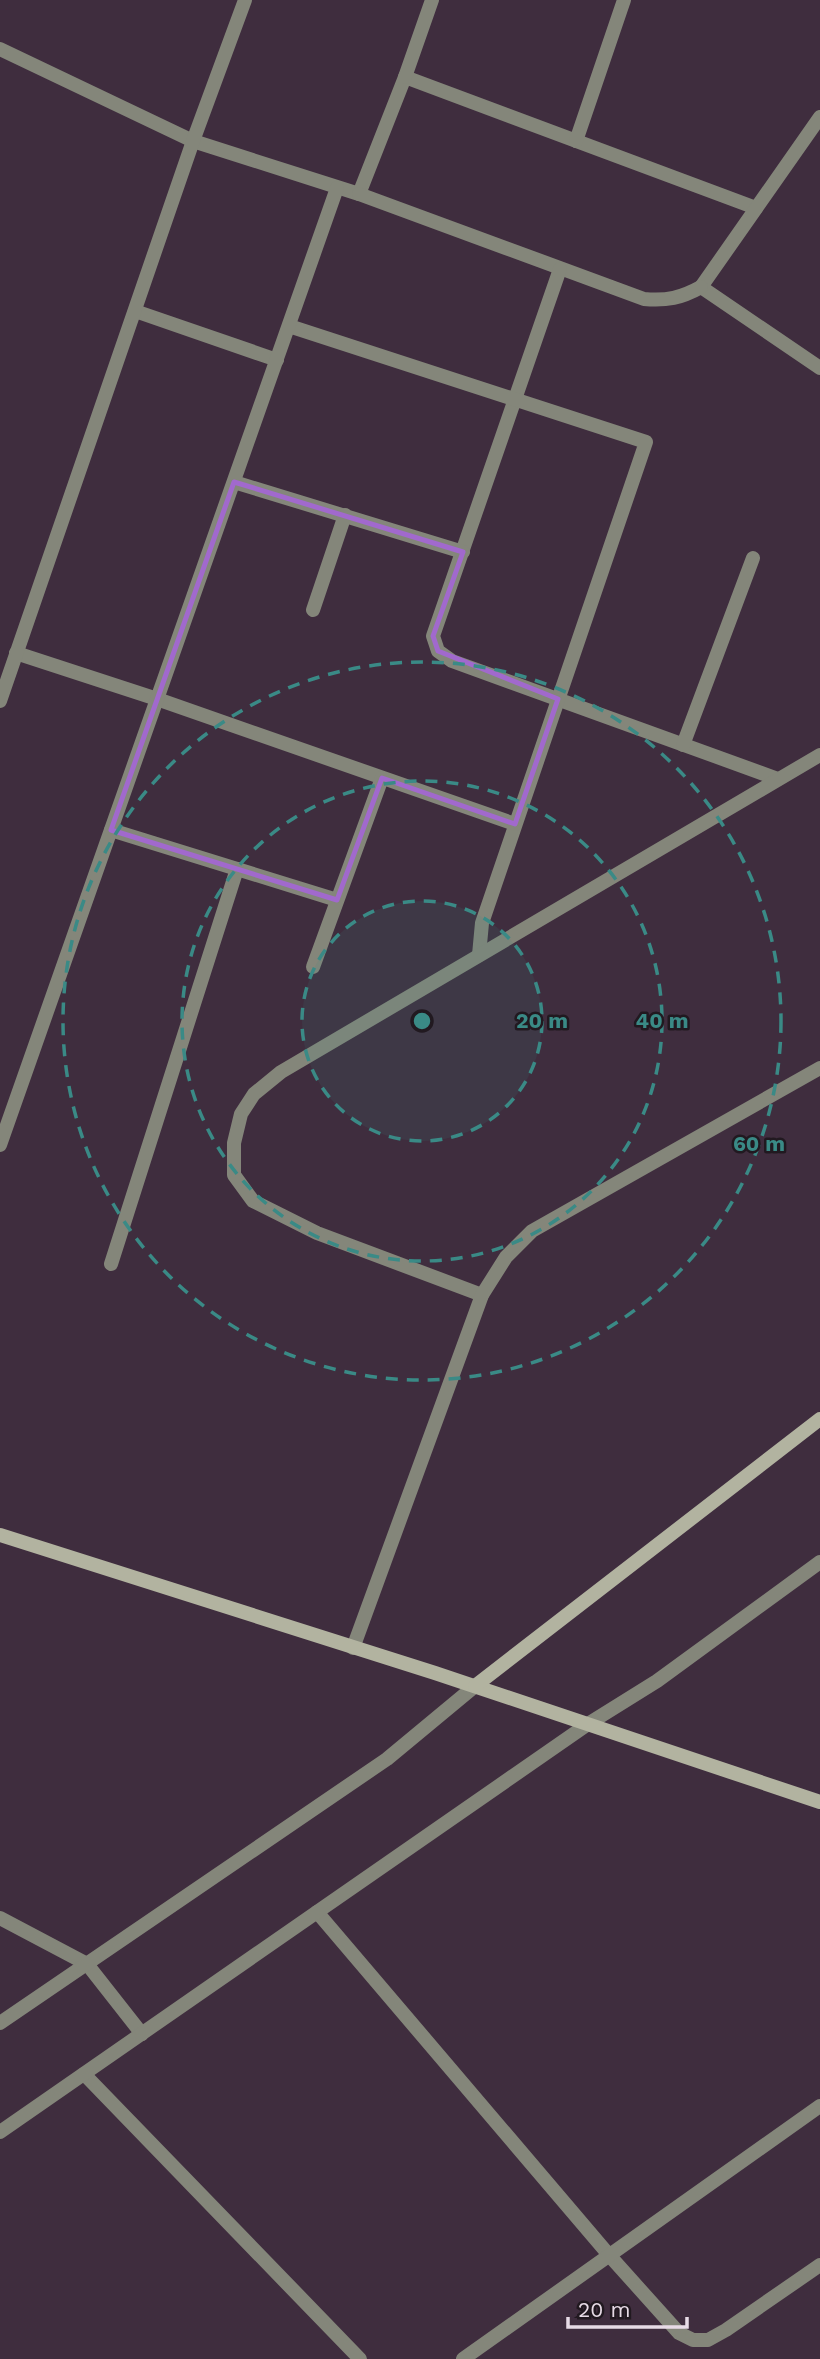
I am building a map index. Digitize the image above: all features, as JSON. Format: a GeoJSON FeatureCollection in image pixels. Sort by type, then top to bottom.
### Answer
{"type":"FeatureCollection","features":[{"type":"Feature","properties":{"kind":"street"},"geometry":{"type":"LineString","coordinates":[[0,701],[193,141],[245,0]]}},
{"type":"Feature","properties":{"kind":"street"},"geometry":{"type":"LineString","coordinates":[[359,194],[432,0]]}},
{"type":"Feature","properties":{"kind":"street"},"geometry":{"type":"LineString","coordinates":[[576,141],[624,0]]}},
{"type":"Feature","properties":{"kind":"street"},"geometry":{"type":"LineString","coordinates":[[0,49],[193,141],[359,194],[644,299],[664,301],[682,297],[701,287],[820,117]]}},
{"type":"Feature","properties":{"kind":"street"},"geometry":{"type":"LineString","coordinates":[[405,77],[756,208]]}},
{"type":"Feature","properties":{"kind":"street"},"geometry":{"type":"LineString","coordinates":[[0,1145],[337,188]]}},
{"type":"Feature","properties":{"kind":"street"},"geometry":{"type":"LineString","coordinates":[[560,269],[433,636],[438,652],[453,661],[778,779]]}},
{"type":"Feature","properties":{"kind":"street"},"geometry":{"type":"LineString","coordinates":[[701,287],[820,368]]}},
{"type":"Feature","properties":{"kind":"street"},"geometry":{"type":"LineString","coordinates":[[135,311],[277,360]]}},
{"type":"Feature","properties":{"kind":"street"},"geometry":{"type":"LineString","coordinates":[[289,326],[646,442],[482,923],[479,954]]}},
{"type":"Feature","properties":{"kind":"street"},"geometry":{"type":"LineString","coordinates":[[234,482],[463,552]]}},
{"type":"Feature","properties":{"kind":"street"},"geometry":{"type":"LineString","coordinates":[[313,610],[345,515]]}},
{"type":"Feature","properties":{"kind":"street"},"geometry":{"type":"LineString","coordinates":[[683,745],[753,558]]}},
{"type":"Feature","properties":{"kind":"street"},"geometry":{"type":"LineString","coordinates":[[16,653],[157,699],[515,824]]}},
{"type":"Feature","properties":{"kind":"street"},"geometry":{"type":"LineString","coordinates":[[482,1296],[317,1233],[253,1200],[234,1175],[234,1143],[241,1114],[254,1094],[281,1072],[820,755]]}},
{"type":"Feature","properties":{"kind":"street"},"geometry":{"type":"LineString","coordinates":[[313,967],[382,778]]}},
{"type":"Feature","properties":{"kind":"street"},"geometry":{"type":"LineString","coordinates":[[111,830],[337,900]]}},
{"type":"Feature","properties":{"kind":"street"},"geometry":{"type":"LineString","coordinates":[[111,1264],[237,869]]}},
{"type":"Feature","properties":{"kind":"street"},"geometry":{"type":"LineString","coordinates":[[353,1648],[482,1296],[506,1257],[531,1231],[820,1068]]}},
{"type":"Feature","properties":{"kind":"street"},"geometry":{"type":"LineString","coordinates":[[0,2023],[387,1759],[475,1686],[820,1419]]}},
{"type":"Feature","properties":{"kind":"street"},"geometry":{"type":"LineString","coordinates":[[0,1535],[475,1686],[820,1802]]}},
{"type":"Feature","properties":{"kind":"street"},"geometry":{"type":"LineString","coordinates":[[0,2133],[588,1724],[657,1681],[820,1562]]}},
{"type":"Feature","properties":{"kind":"street"},"geometry":{"type":"LineString","coordinates":[[317,1912],[609,2255],[679,2333],[693,2340],[708,2340],[820,2265]]}},
{"type":"Feature","properties":{"kind":"street"},"geometry":{"type":"LineString","coordinates":[[0,1918],[87,1964],[142,2034]]}},
{"type":"Feature","properties":{"kind":"street"},"geometry":{"type":"LineString","coordinates":[[84,2074],[360,2359]]}},
{"type":"Feature","properties":{"kind":"street"},"geometry":{"type":"LineString","coordinates":[[463,2359],[820,2106]]}},
{"type":"Feature","properties":{"kind":"highlighted area"},"geometry":{"type":"Polygon","coordinates":[[[234,482],[463,552],[433,636],[438,651],[558,699],[515,824],[382,778],[337,900],[111,830],[234,482]]]}}]}
